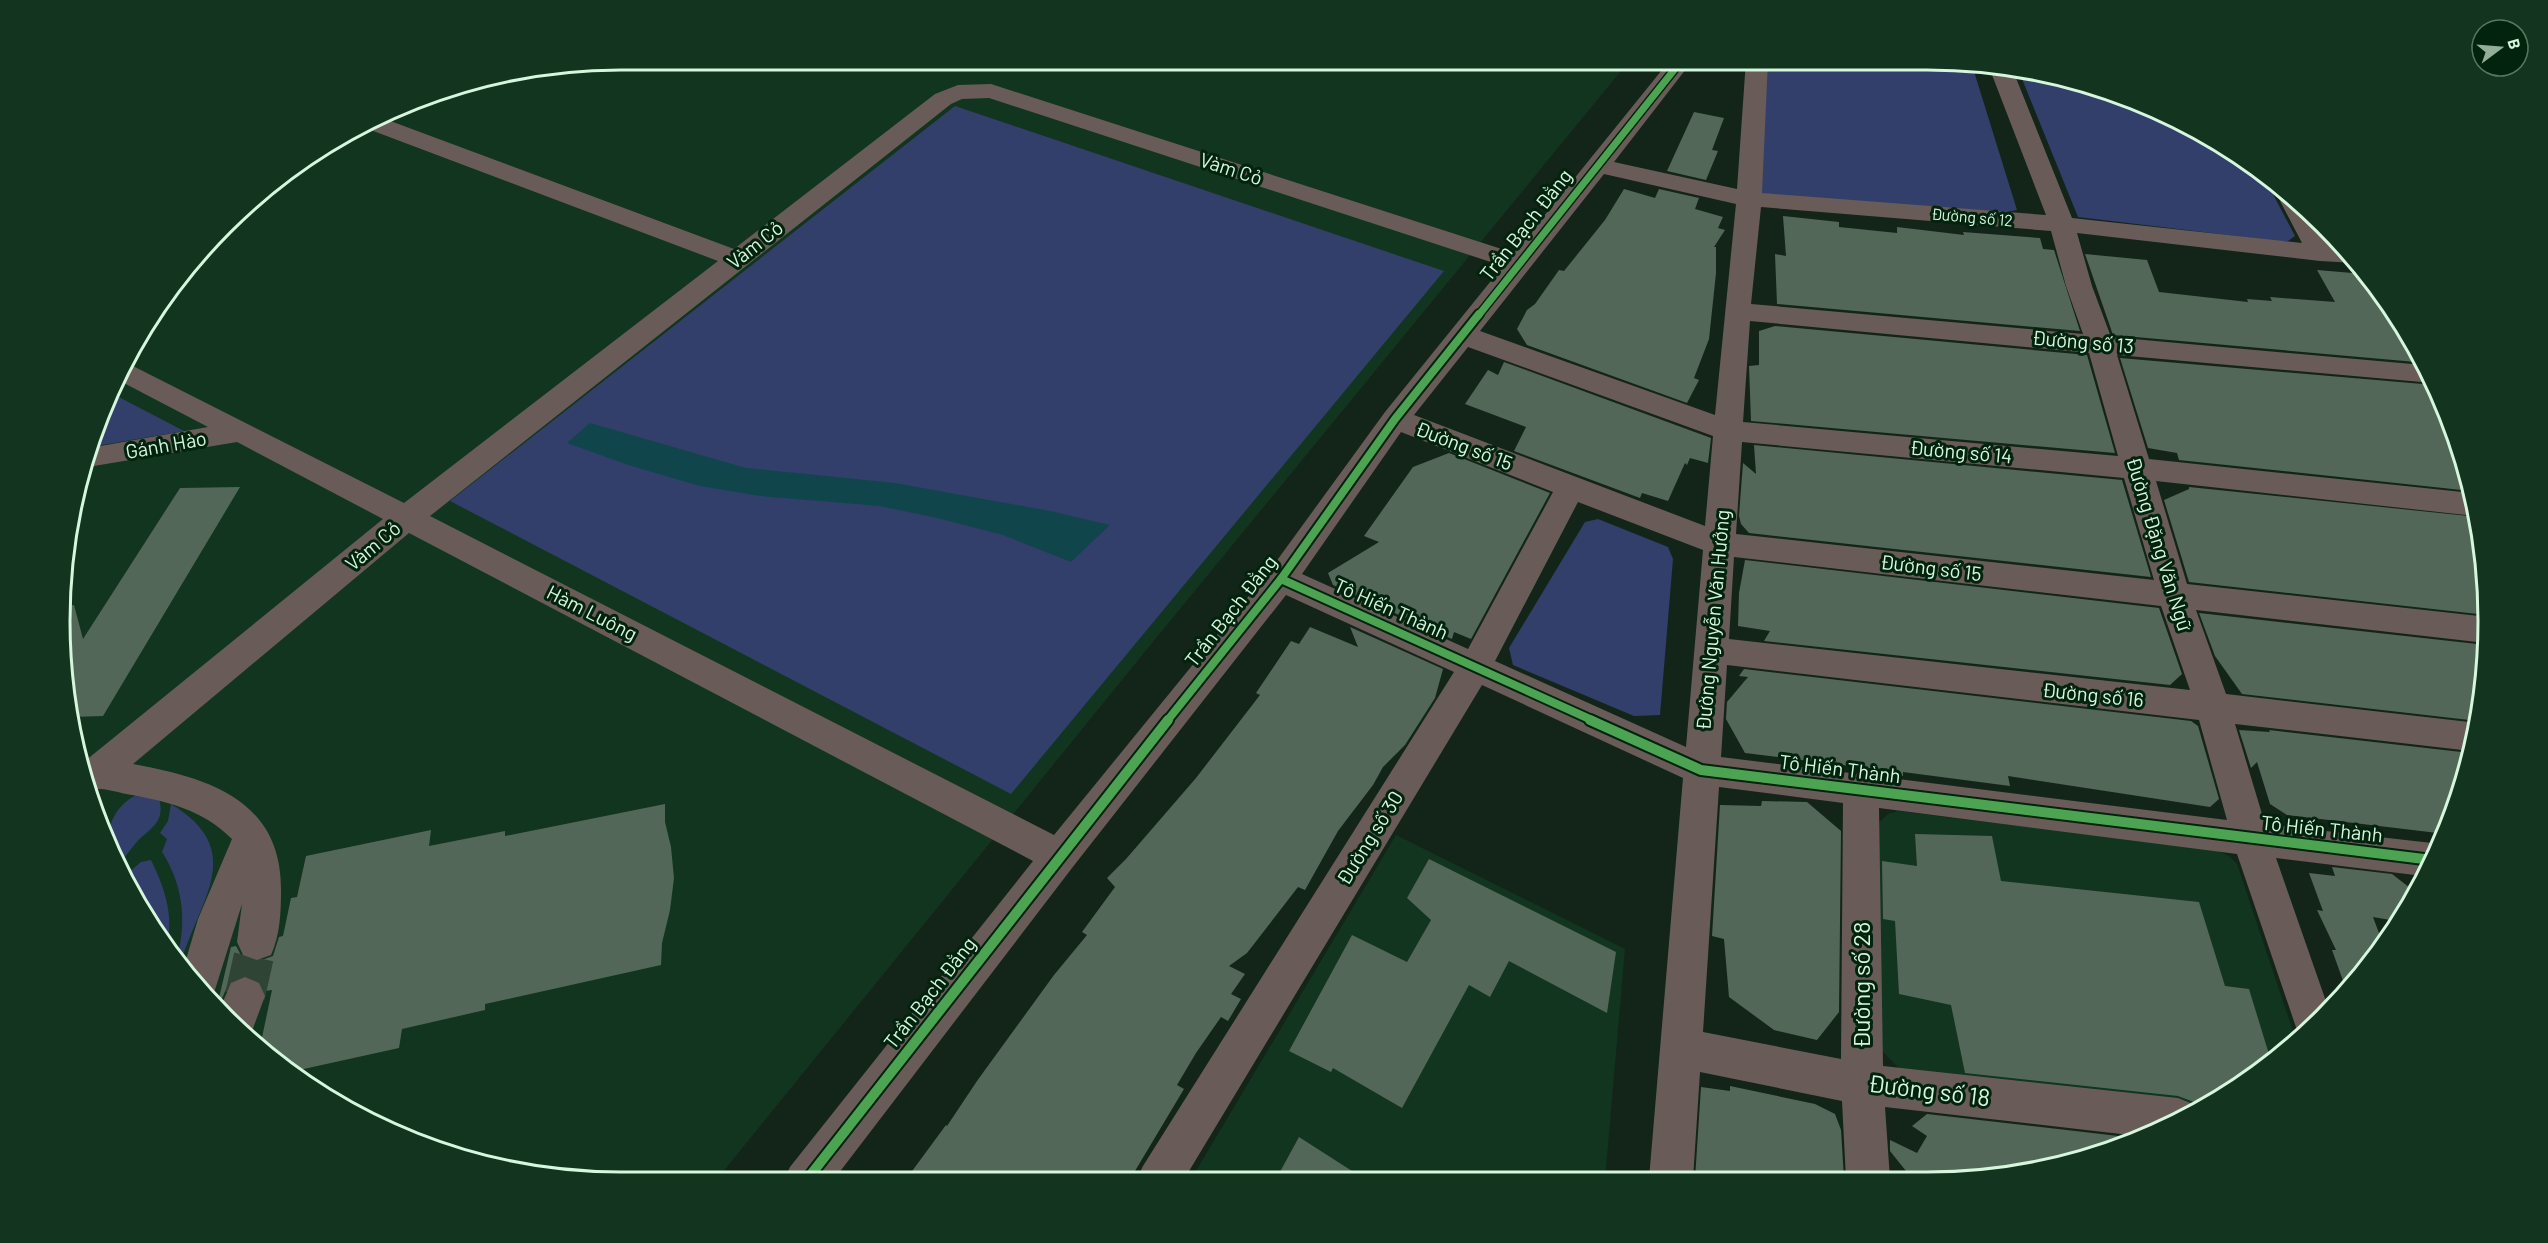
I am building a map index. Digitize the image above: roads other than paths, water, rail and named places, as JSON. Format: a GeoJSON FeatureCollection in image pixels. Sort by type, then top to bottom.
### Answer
{"type":"FeatureCollection","features":[{"type":"Feature","properties":{"kind":"street","name":"Trần Bạch Đằng"},"geometry":{"type":"LineString","coordinates":[[813,1172],[1059,856],[1281,579],[1395,419],[1674,70]]}},
{"type":"Feature","properties":{"kind":"street","name":"Đường Nguyễn Văn Hưởng"},"geometry":{"type":"LineString","coordinates":[[1672,1172],[1737,311],[1749,199],[1756,70]]}},
{"type":"Feature","properties":{"kind":"street","name":"Đường Đặng Văn Ngữ"},"geometry":{"type":"LineString","coordinates":[[2004,76],[2062,224],[2174,596],[2213,708],[2251,839],[2311,1016]]}},
{"type":"Feature","properties":{"kind":"street","name":"Vàm Cỏ"},"geometry":{"type":"LineString","coordinates":[[93,778],[407,517],[943,99],[958,92],[977,90],[992,92],[1519,263]]}},
{"type":"Feature","properties":{"kind":"street"},"geometry":{"type":"LineString","coordinates":[[381,126],[737,259]]}},
{"type":"Feature","properties":{"kind":"street","name":"Đường số 12"},"geometry":{"type":"LineString","coordinates":[[1596,165],[1749,199],[2062,224],[2338,255]]}},
{"type":"Feature","properties":{"kind":"street"},"geometry":{"type":"LineString","coordinates":[[2301,217],[2320,254]]}},
{"type":"Feature","properties":{"kind":"street","name":"Đường số 13"},"geometry":{"type":"LineString","coordinates":[[1737,311],[2419,374]]}},
{"type":"Feature","properties":{"kind":"street","name":"Đường số 14"},"geometry":{"type":"LineString","coordinates":[[1463,335],[1728,431],[2135,468],[2465,504]]}},
{"type":"Feature","properties":{"kind":"street","name":"Hàm Luông"},"geometry":{"type":"LineString","coordinates":[[129,374],[1059,856]]}},
{"type":"Feature","properties":{"kind":"street","name":"Đường số 15"},"geometry":{"type":"LineString","coordinates":[[1395,419],[1719,544],[2478,629]]}},
{"type":"Feature","properties":{"kind":"street","name":"Gánh Hào"},"geometry":{"type":"LineString","coordinates":[[96,457],[242,431]]}},
{"type":"Feature","properties":{"kind":"street","name":"Đường số 30"},"geometry":{"type":"LineString","coordinates":[[1164,1172],[1475,667],[1570,488]]}},
{"type":"Feature","properties":{"kind":"street","name":"Tô Hiến Thành"},"geometry":{"type":"LineString","coordinates":[[1281,579],[1701,770],[2251,839],[2422,864]]}},
{"type":"Feature","properties":{"kind":"street","name":"Đường số 16"},"geometry":{"type":"LineString","coordinates":[[1711,650],[2465,736]]}},
{"type":"Feature","properties":{"kind":"street"},"geometry":{"type":"LineString","coordinates":[[93,778],[169,787],[221,807],[242,824],[257,848],[262,876],[257,942]]}},
{"type":"Feature","properties":{"kind":"street","name":"Đường số 28"},"geometry":{"type":"LineString","coordinates":[[1861,790],[1862,1084],[1868,1172]]}},
{"type":"Feature","properties":{"kind":"street"},"geometry":{"type":"LineString","coordinates":[[201,977],[217,919],[251,838]]}},
{"type":"Feature","properties":{"kind":"street","name":"Đường số 18"},"geometry":{"type":"LineString","coordinates":[[1682,1048],[1862,1084],[2166,1118]]}},
{"type":"Feature","properties":{"kind":"tunnel"},"geometry":{"type":"LineString","coordinates":[[245,996],[257,942]]}}]}
